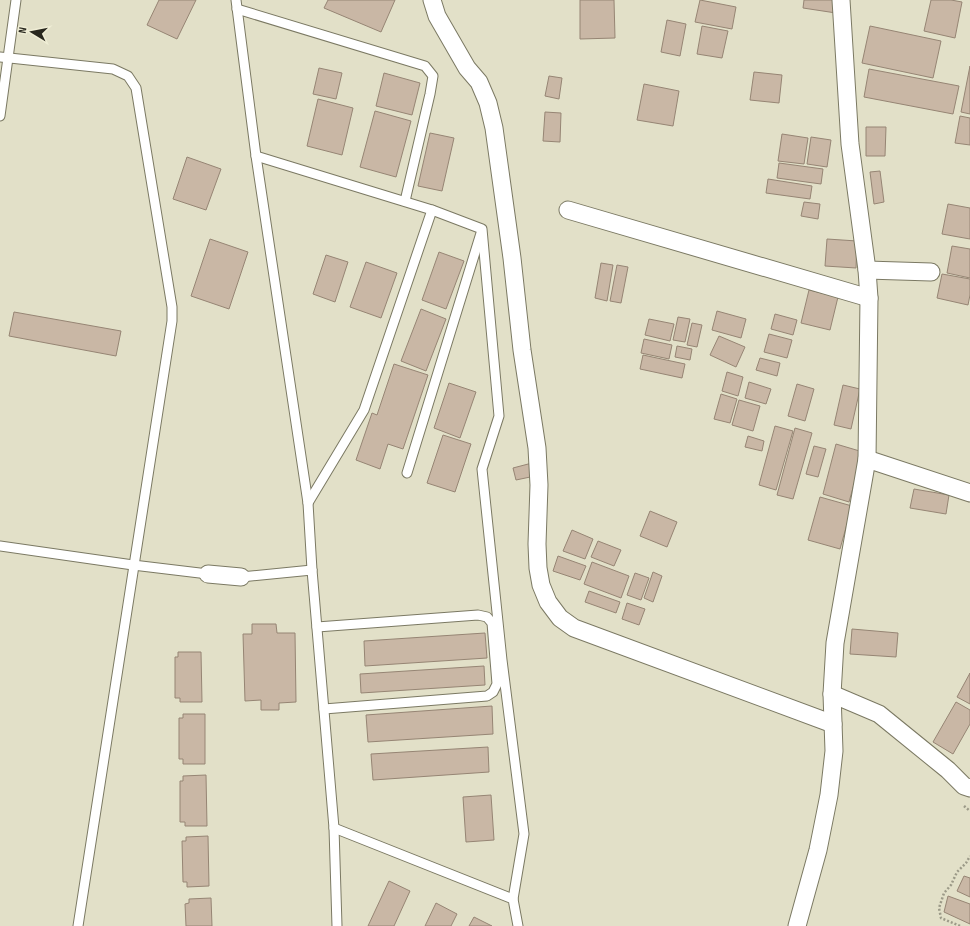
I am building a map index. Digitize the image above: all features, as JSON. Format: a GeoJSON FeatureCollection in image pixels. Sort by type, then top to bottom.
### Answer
{"type":"FeatureCollection","features":[{"type":"Feature","properties":{"kind":"street"},"geometry":{"type":"LineString","coordinates":[[432,0],[437,16],[467,68],[479,82],[488,103],[494,128],[512,258],[522,350],[537,448],[539,484],[537,544],[538,568],[541,585],[548,602],[560,618],[574,628],[833,724]]}},
{"type":"Feature","properties":{"kind":"street"},"geometry":{"type":"LineString","coordinates":[[796,926],[818,850],[829,795],[834,751],[832,694],[835,643],[867,459],[869,298],[867,270],[850,144],[841,0]]}},
{"type":"Feature","properties":{"kind":"street"},"geometry":{"type":"LineString","coordinates":[[568,210],[869,298]]}},
{"type":"Feature","properties":{"kind":"street"},"geometry":{"type":"LineString","coordinates":[[867,270],[931,272]]}},
{"type":"Feature","properties":{"kind":"street"},"geometry":{"type":"LineString","coordinates":[[867,459],[970,493]]}},
{"type":"Feature","properties":{"kind":"street"},"geometry":{"type":"LineString","coordinates":[[208,574],[242,577]]}},
{"type":"Feature","properties":{"kind":"street"},"geometry":{"type":"LineString","coordinates":[[832,694],[879,714],[948,770],[964,786],[970,788]]}},
{"type":"Feature","properties":{"kind":"lane"},"geometry":{"type":"LineString","coordinates":[[0,116],[4,58],[16,0]]}},
{"type":"Feature","properties":{"kind":"lane"},"geometry":{"type":"LineString","coordinates":[[337,926],[334,828],[312,570],[308,503],[256,156],[237,5],[425,66],[433,76],[405,201]]}},
{"type":"Feature","properties":{"kind":"lane"},"geometry":{"type":"LineString","coordinates":[[4,58],[113,69],[128,76],[136,88],[172,307],[172,321],[78,926]]}},
{"type":"Feature","properties":{"kind":"lane"},"geometry":{"type":"LineString","coordinates":[[256,156],[405,201],[482,229]]}},
{"type":"Feature","properties":{"kind":"lane"},"geometry":{"type":"LineString","coordinates":[[308,503],[364,410],[432,210]]}},
{"type":"Feature","properties":{"kind":"lane"},"geometry":{"type":"LineString","coordinates":[[408,473],[482,229]]}},
{"type":"Feature","properties":{"kind":"lane"},"geometry":{"type":"LineString","coordinates":[[482,229],[499,416],[482,468],[502,660],[524,834],[513,899],[518,926]]}},
{"type":"Feature","properties":{"kind":"lane"},"geometry":{"type":"LineString","coordinates":[[0,546],[208,574]]}},
{"type":"Feature","properties":{"kind":"lane"},"geometry":{"type":"LineString","coordinates":[[242,577],[312,570]]}},
{"type":"Feature","properties":{"kind":"lane"},"geometry":{"type":"LineString","coordinates":[[317,627],[478,615],[487,617],[492,623],[497,684],[494,692],[487,696],[324,709]]}},
{"type":"Feature","properties":{"kind":"lane"},"geometry":{"type":"LineString","coordinates":[[334,828],[513,899]]}},
{"type":"Feature","properties":{"kind":"path"},"geometry":{"type":"LineString","coordinates":[[960,926],[941,918],[939,908],[944,893],[970,856]]}},
{"type":"Feature","properties":{"kind":"building"},"geometry":{"type":"Polygon","coordinates":[[[159,0],[196,0],[177,39],[147,25],[159,0]]]}},
{"type":"Feature","properties":{"kind":"building"},"geometry":{"type":"Polygon","coordinates":[[[328,0],[395,0],[381,32],[324,8],[328,0]]]}},
{"type":"Feature","properties":{"kind":"building"},"geometry":{"type":"Polygon","coordinates":[[[580,0],[614,0],[615,38],[580,39],[580,0]]]}},
{"type":"Feature","properties":{"kind":"building"},"geometry":{"type":"Polygon","coordinates":[[[700,0],[736,7],[732,29],[695,22],[700,0]]]}},
{"type":"Feature","properties":{"kind":"building"},"geometry":{"type":"Polygon","coordinates":[[[804,0],[835,0],[836,13],[803,8],[804,0]]]}},
{"type":"Feature","properties":{"kind":"building"},"geometry":{"type":"Polygon","coordinates":[[[931,0],[951,0],[962,2],[955,38],[924,31],[931,0]]]}},
{"type":"Feature","properties":{"kind":"building"},"geometry":{"type":"Polygon","coordinates":[[[667,20],[686,24],[680,56],[661,52],[667,20]]]}},
{"type":"Feature","properties":{"kind":"building"},"geometry":{"type":"Polygon","coordinates":[[[702,26],[728,31],[722,58],[697,54],[702,26]]]}},
{"type":"Feature","properties":{"kind":"building"},"geometry":{"type":"Polygon","coordinates":[[[870,26],[941,41],[933,78],[862,63],[870,26]]]}},
{"type":"Feature","properties":{"kind":"building"},"geometry":{"type":"Polygon","coordinates":[[[970,66],[970,114],[961,112],[970,66]]]}},
{"type":"Feature","properties":{"kind":"building"},"geometry":{"type":"Polygon","coordinates":[[[319,68],[342,73],[336,99],[313,94],[319,68]]]}},
{"type":"Feature","properties":{"kind":"building"},"geometry":{"type":"Polygon","coordinates":[[[869,69],[959,86],[953,114],[864,97],[869,69]]]}},
{"type":"Feature","properties":{"kind":"building"},"geometry":{"type":"Polygon","coordinates":[[[754,72],[782,75],[779,103],[750,100],[754,72]]]}},
{"type":"Feature","properties":{"kind":"building"},"geometry":{"type":"Polygon","coordinates":[[[384,73],[420,83],[412,115],[376,106],[384,73]]]}},
{"type":"Feature","properties":{"kind":"building"},"geometry":{"type":"Polygon","coordinates":[[[549,76],[562,78],[559,99],[545,96],[549,76]]]}},
{"type":"Feature","properties":{"kind":"building"},"geometry":{"type":"Polygon","coordinates":[[[644,84],[679,91],[673,126],[637,120],[644,84]]]}},
{"type":"Feature","properties":{"kind":"building"},"geometry":{"type":"Polygon","coordinates":[[[318,99],[353,108],[342,155],[307,146],[318,99]]]}},
{"type":"Feature","properties":{"kind":"building"},"geometry":{"type":"Polygon","coordinates":[[[375,111],[411,121],[396,177],[360,167],[375,111]]]}},
{"type":"Feature","properties":{"kind":"building"},"geometry":{"type":"Polygon","coordinates":[[[545,112],[561,113],[560,142],[543,141],[545,112]]]}},
{"type":"Feature","properties":{"kind":"building"},"geometry":{"type":"Polygon","coordinates":[[[960,116],[970,118],[970,145],[955,143],[960,116]]]}},
{"type":"Feature","properties":{"kind":"building"},"geometry":{"type":"Polygon","coordinates":[[[866,127],[886,127],[885,156],[866,156],[866,127]]]}},
{"type":"Feature","properties":{"kind":"building"},"geometry":{"type":"Polygon","coordinates":[[[430,133],[454,138],[442,191],[418,186],[430,133]]]}},
{"type":"Feature","properties":{"kind":"building"},"geometry":{"type":"Polygon","coordinates":[[[782,134],[808,138],[804,164],[778,161],[782,134]]]}},
{"type":"Feature","properties":{"kind":"building"},"geometry":{"type":"Polygon","coordinates":[[[811,137],[831,140],[827,167],[807,164],[811,137]]]}},
{"type":"Feature","properties":{"kind":"building"},"geometry":{"type":"Polygon","coordinates":[[[187,157],[221,169],[206,210],[173,199],[187,157]]]}},
{"type":"Feature","properties":{"kind":"building"},"geometry":{"type":"Polygon","coordinates":[[[779,163],[823,169],[821,184],[777,178],[779,163]]]}},
{"type":"Feature","properties":{"kind":"building"},"geometry":{"type":"Polygon","coordinates":[[[880,171],[884,202],[874,204],[870,172],[880,171]]]}},
{"type":"Feature","properties":{"kind":"building"},"geometry":{"type":"Polygon","coordinates":[[[768,179],[812,186],[810,199],[766,193],[768,179]]]}},
{"type":"Feature","properties":{"kind":"building"},"geometry":{"type":"Polygon","coordinates":[[[804,202],[820,204],[818,219],[801,216],[804,202]]]}},
{"type":"Feature","properties":{"kind":"building"},"geometry":{"type":"Polygon","coordinates":[[[948,204],[970,208],[970,239],[942,234],[948,204]]]}},
{"type":"Feature","properties":{"kind":"building"},"geometry":{"type":"Polygon","coordinates":[[[210,239],[248,252],[229,309],[191,296],[210,239]]]}},
{"type":"Feature","properties":{"kind":"building"},"geometry":{"type":"Polygon","coordinates":[[[827,239],[857,241],[856,268],[825,266],[827,239]]]}},
{"type":"Feature","properties":{"kind":"building"},"geometry":{"type":"Polygon","coordinates":[[[952,246],[970,249],[970,278],[947,273],[952,246]]]}},
{"type":"Feature","properties":{"kind":"building"},"geometry":{"type":"Polygon","coordinates":[[[439,252],[464,261],[446,309],[422,300],[439,252]]]}},
{"type":"Feature","properties":{"kind":"building"},"geometry":{"type":"Polygon","coordinates":[[[326,255],[348,262],[335,302],[313,294],[326,255]]]}},
{"type":"Feature","properties":{"kind":"building"},"geometry":{"type":"Polygon","coordinates":[[[366,262],[397,273],[381,318],[350,307],[366,262]]]}},
{"type":"Feature","properties":{"kind":"building"},"geometry":{"type":"Polygon","coordinates":[[[601,263],[613,265],[607,301],[595,298],[601,263]]]}},
{"type":"Feature","properties":{"kind":"building"},"geometry":{"type":"Polygon","coordinates":[[[617,265],[628,267],[621,303],[610,301],[617,265]]]}},
{"type":"Feature","properties":{"kind":"building"},"geometry":{"type":"Polygon","coordinates":[[[942,274],[970,279],[970,295],[968,305],[937,298],[942,274]]]}},
{"type":"Feature","properties":{"kind":"building"},"geometry":{"type":"Polygon","coordinates":[[[809,290],[838,297],[830,330],[801,323],[809,290]]]}},
{"type":"Feature","properties":{"kind":"building"},"geometry":{"type":"Polygon","coordinates":[[[421,309],[446,319],[426,371],[401,361],[421,309]]]}},
{"type":"Feature","properties":{"kind":"building"},"geometry":{"type":"Polygon","coordinates":[[[717,311],[746,319],[741,338],[712,330],[717,311]]]}},
{"type":"Feature","properties":{"kind":"building"},"geometry":{"type":"Polygon","coordinates":[[[14,312],[121,331],[116,356],[9,336],[14,312]]]}},
{"type":"Feature","properties":{"kind":"building"},"geometry":{"type":"Polygon","coordinates":[[[775,314],[797,320],[793,335],[771,329],[775,314]]]}},
{"type":"Feature","properties":{"kind":"building"},"geometry":{"type":"Polygon","coordinates":[[[678,317],[690,319],[685,342],[673,340],[678,317]]]}},
{"type":"Feature","properties":{"kind":"building"},"geometry":{"type":"Polygon","coordinates":[[[649,319],[674,324],[670,341],[645,335],[649,319]]]}},
{"type":"Feature","properties":{"kind":"building"},"geometry":{"type":"Polygon","coordinates":[[[692,323],[702,325],[697,347],[687,345],[692,323]]]}},
{"type":"Feature","properties":{"kind":"building"},"geometry":{"type":"Polygon","coordinates":[[[769,334],[792,340],[787,358],[764,352],[769,334]]]}},
{"type":"Feature","properties":{"kind":"building"},"geometry":{"type":"Polygon","coordinates":[[[719,336],[745,347],[736,367],[710,355],[719,336]]]}},
{"type":"Feature","properties":{"kind":"building"},"geometry":{"type":"Polygon","coordinates":[[[644,339],[672,345],[669,359],[641,353],[644,339]]]}},
{"type":"Feature","properties":{"kind":"building"},"geometry":{"type":"Polygon","coordinates":[[[677,346],[692,349],[690,360],[675,357],[677,346]]]}},
{"type":"Feature","properties":{"kind":"building"},"geometry":{"type":"Polygon","coordinates":[[[643,355],[685,364],[682,378],[640,369],[643,355]]]}},
{"type":"Feature","properties":{"kind":"building"},"geometry":{"type":"Polygon","coordinates":[[[760,358],[780,363],[777,376],[756,370],[760,358]]]}},
{"type":"Feature","properties":{"kind":"building"},"geometry":{"type":"Polygon","coordinates":[[[394,364],[428,375],[403,449],[388,444],[380,469],[356,460],[372,413],[377,415],[394,364]]]}},
{"type":"Feature","properties":{"kind":"building"},"geometry":{"type":"Polygon","coordinates":[[[727,372],[743,377],[738,396],[722,391],[727,372]]]}},
{"type":"Feature","properties":{"kind":"building"},"geometry":{"type":"Polygon","coordinates":[[[749,382],[771,389],[766,404],[745,398],[749,382]]]}},
{"type":"Feature","properties":{"kind":"building"},"geometry":{"type":"Polygon","coordinates":[[[449,383],[476,392],[460,438],[434,428],[449,383]]]}},
{"type":"Feature","properties":{"kind":"building"},"geometry":{"type":"Polygon","coordinates":[[[797,384],[814,389],[805,421],[788,416],[797,384]]]}},
{"type":"Feature","properties":{"kind":"building"},"geometry":{"type":"Polygon","coordinates":[[[843,385],[860,389],[851,429],[834,425],[843,385]]]}},
{"type":"Feature","properties":{"kind":"building"},"geometry":{"type":"Polygon","coordinates":[[[721,394],[737,399],[730,423],[714,419],[721,394]]]}},
{"type":"Feature","properties":{"kind":"building"},"geometry":{"type":"Polygon","coordinates":[[[739,400],[760,406],[753,431],[732,425],[739,400]]]}},
{"type":"Feature","properties":{"kind":"building"},"geometry":{"type":"Polygon","coordinates":[[[775,426],[793,431],[776,490],[759,485],[775,426]]]}},
{"type":"Feature","properties":{"kind":"building"},"geometry":{"type":"Polygon","coordinates":[[[795,428],[812,433],[793,499],[777,495],[795,428]]]}},
{"type":"Feature","properties":{"kind":"building"},"geometry":{"type":"Polygon","coordinates":[[[443,435],[471,444],[455,492],[427,483],[443,435]]]}},
{"type":"Feature","properties":{"kind":"building"},"geometry":{"type":"Polygon","coordinates":[[[748,436],[764,441],[762,451],[745,447],[748,436]]]}},
{"type":"Feature","properties":{"kind":"building"},"geometry":{"type":"Polygon","coordinates":[[[836,444],[863,452],[849,502],[823,494],[836,444]]]}},
{"type":"Feature","properties":{"kind":"building"},"geometry":{"type":"Polygon","coordinates":[[[814,446],[826,449],[818,477],[806,474],[814,446]]]}},
{"type":"Feature","properties":{"kind":"building"},"geometry":{"type":"Polygon","coordinates":[[[532,463],[535,476],[516,480],[513,468],[532,463]]]}},
{"type":"Feature","properties":{"kind":"building"},"geometry":{"type":"Polygon","coordinates":[[[914,489],[949,495],[946,514],[910,508],[914,489]]]}},
{"type":"Feature","properties":{"kind":"building"},"geometry":{"type":"Polygon","coordinates":[[[820,497],[852,506],[840,549],[808,540],[820,497]]]}},
{"type":"Feature","properties":{"kind":"building"},"geometry":{"type":"Polygon","coordinates":[[[650,511],[677,522],[667,547],[640,536],[650,511]]]}},
{"type":"Feature","properties":{"kind":"building"},"geometry":{"type":"Polygon","coordinates":[[[572,530],[593,539],[585,559],[563,551],[572,530]]]}},
{"type":"Feature","properties":{"kind":"building"},"geometry":{"type":"Polygon","coordinates":[[[598,541],[621,550],[614,566],[591,557],[598,541]]]}},
{"type":"Feature","properties":{"kind":"building"},"geometry":{"type":"Polygon","coordinates":[[[558,556],[586,566],[580,580],[553,571],[558,556]]]}},
{"type":"Feature","properties":{"kind":"building"},"geometry":{"type":"Polygon","coordinates":[[[592,562],[629,576],[621,598],[584,584],[592,562]]]}},
{"type":"Feature","properties":{"kind":"building"},"geometry":{"type":"Polygon","coordinates":[[[653,572],[662,576],[653,602],[644,598],[653,572]]]}},
{"type":"Feature","properties":{"kind":"building"},"geometry":{"type":"Polygon","coordinates":[[[635,573],[649,578],[641,600],[627,595],[635,573]]]}},
{"type":"Feature","properties":{"kind":"building"},"geometry":{"type":"Polygon","coordinates":[[[589,591],[620,602],[616,613],[585,602],[589,591]]]}},
{"type":"Feature","properties":{"kind":"building"},"geometry":{"type":"Polygon","coordinates":[[[627,603],[645,609],[639,625],[622,619],[627,603]]]}},
{"type":"Feature","properties":{"kind":"building"},"geometry":{"type":"Polygon","coordinates":[[[252,624],[276,624],[277,633],[295,633],[296,702],[279,703],[279,710],[261,710],[261,700],[245,701],[243,634],[252,634],[252,624]]]}},
{"type":"Feature","properties":{"kind":"building"},"geometry":{"type":"Polygon","coordinates":[[[852,629],[898,633],[896,657],[850,654],[852,629]]]}},
{"type":"Feature","properties":{"kind":"building"},"geometry":{"type":"Polygon","coordinates":[[[485,633],[487,658],[365,666],[364,641],[485,633]]]}},
{"type":"Feature","properties":{"kind":"building"},"geometry":{"type":"Polygon","coordinates":[[[178,652],[201,652],[202,702],[180,702],[180,698],[175,698],[175,657],[178,657],[178,652]]]}},
{"type":"Feature","properties":{"kind":"building"},"geometry":{"type":"Polygon","coordinates":[[[484,666],[485,685],[361,693],[360,674],[484,666]]]}},
{"type":"Feature","properties":{"kind":"building"},"geometry":{"type":"Polygon","coordinates":[[[970,673],[970,704],[957,697],[970,673]]]}},
{"type":"Feature","properties":{"kind":"building"},"geometry":{"type":"Polygon","coordinates":[[[956,702],[970,710],[970,724],[953,754],[933,742],[956,702]]]}},
{"type":"Feature","properties":{"kind":"building"},"geometry":{"type":"Polygon","coordinates":[[[492,706],[493,734],[368,742],[366,715],[492,706]]]}},
{"type":"Feature","properties":{"kind":"building"},"geometry":{"type":"Polygon","coordinates":[[[183,714],[205,714],[205,764],[183,764],[183,759],[179,759],[179,718],[183,718],[183,714]]]}},
{"type":"Feature","properties":{"kind":"building"},"geometry":{"type":"Polygon","coordinates":[[[488,747],[489,772],[373,780],[371,754],[488,747]]]}},
{"type":"Feature","properties":{"kind":"building"},"geometry":{"type":"Polygon","coordinates":[[[206,775],[207,826],[185,826],[185,822],[180,822],[180,781],[183,781],[183,776],[206,775]]]}},
{"type":"Feature","properties":{"kind":"building"},"geometry":{"type":"Polygon","coordinates":[[[491,795],[494,840],[466,842],[463,797],[491,795]]]}},
{"type":"Feature","properties":{"kind":"building"},"geometry":{"type":"Polygon","coordinates":[[[208,836],[209,886],[187,887],[187,882],[183,882],[182,841],[186,841],[186,837],[208,836]]]}},
{"type":"Feature","properties":{"kind":"building"},"geometry":{"type":"Polygon","coordinates":[[[964,876],[970,878],[970,897],[957,891],[964,876]]]}},
{"type":"Feature","properties":{"kind":"building"},"geometry":{"type":"Polygon","coordinates":[[[389,881],[410,891],[394,926],[368,926],[389,881]]]}},
{"type":"Feature","properties":{"kind":"building"},"geometry":{"type":"Polygon","coordinates":[[[948,896],[970,904],[970,924],[944,912],[948,896]]]}},
{"type":"Feature","properties":{"kind":"building"},"geometry":{"type":"Polygon","coordinates":[[[211,898],[212,926],[186,926],[185,904],[189,903],[189,899],[211,898]]]}},
{"type":"Feature","properties":{"kind":"building"},"geometry":{"type":"Polygon","coordinates":[[[436,903],[457,914],[451,926],[425,926],[436,903]]]}},
{"type":"Feature","properties":{"kind":"building"},"geometry":{"type":"Polygon","coordinates":[[[474,917],[492,926],[469,926],[474,917]]]}}]}
